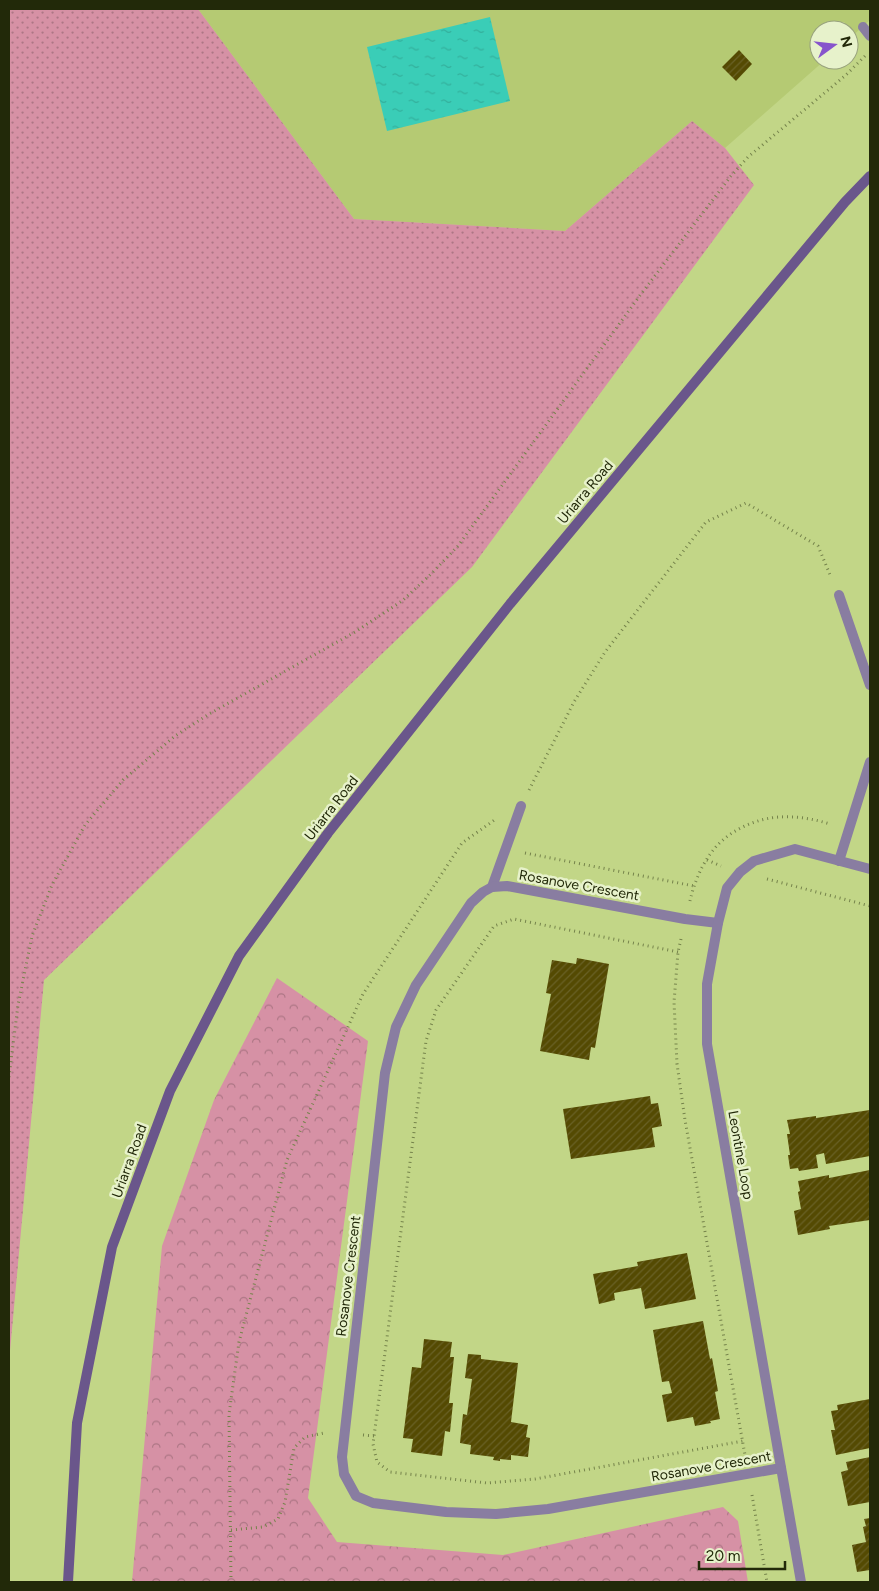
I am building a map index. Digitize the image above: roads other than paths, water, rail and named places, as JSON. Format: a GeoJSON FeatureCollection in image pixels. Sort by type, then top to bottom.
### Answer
{"type":"FeatureCollection","features":[{"type":"Feature","properties":{"kind":"street"},"geometry":{"type":"LineString","coordinates":[[863,27],[870,36]]}},
{"type":"Feature","properties":{"kind":"street","name":"Uriarra Road"},"geometry":{"type":"LineString","coordinates":[[68,1582],[78,1423],[112,1247],[170,1091],[239,956],[328,833],[510,604],[845,202],[870,176]]}},
{"type":"Feature","properties":{"kind":"street"},"geometry":{"type":"LineString","coordinates":[[839,595],[870,685]]}},
{"type":"Feature","properties":{"kind":"street"},"geometry":{"type":"LineString","coordinates":[[838,861],[870,762]]}},
{"type":"Feature","properties":{"kind":"street"},"geometry":{"type":"LineString","coordinates":[[492,887],[520,806]]}},
{"type":"Feature","properties":{"kind":"street","name":"Leontine Loop"},"geometry":{"type":"LineString","coordinates":[[801,1582],[708,1044],[707,984],[718,923],[727,888],[740,872],[754,861],[795,849],[870,869]]}},
{"type":"Feature","properties":{"kind":"street","name":"Rosanove Crescent"},"geometry":{"type":"LineString","coordinates":[[718,923],[685,919],[506,886],[492,887],[483,892],[471,904],[416,985],[396,1027],[385,1073],[342,1457],[344,1474],[356,1496],[373,1503],[446,1512],[496,1514],[548,1509],[781,1468]]}},
{"type":"Feature","properties":{"kind":"water"},"geometry":{"type":"Polygon","coordinates":[[[490,17],[510,101],[387,131],[367,47],[490,17]]]}}]}
